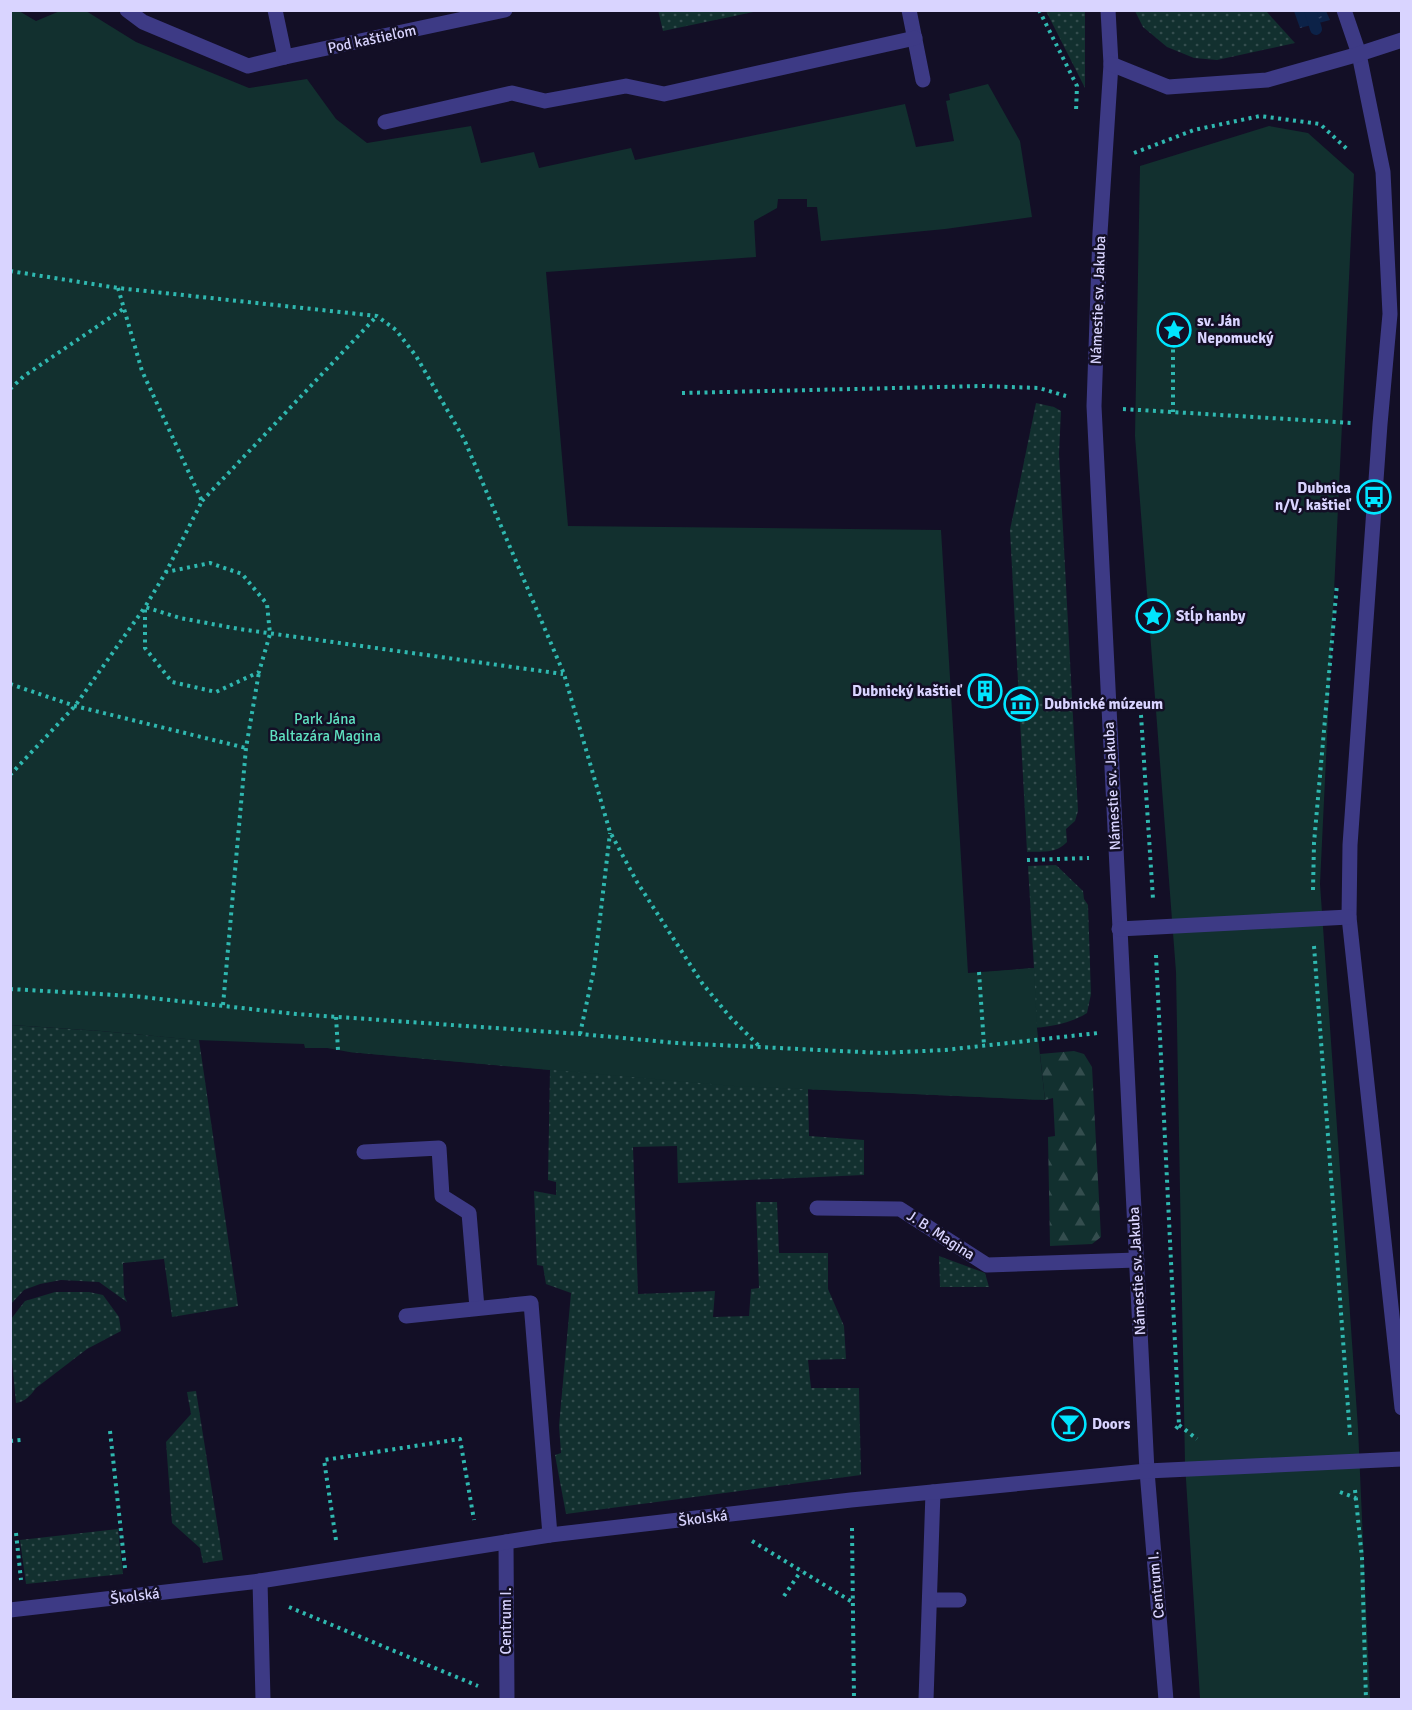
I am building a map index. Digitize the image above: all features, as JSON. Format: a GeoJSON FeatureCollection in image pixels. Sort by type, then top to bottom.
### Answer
{"type":"FeatureCollection","features":[{"type":"Feature","properties":{"kind":"street","name":"Pod kaštieľom"},"geometry":{"type":"LineString","coordinates":[[127,10],[143,22],[248,66],[505,10]]}},
{"type":"Feature","properties":{"kind":"street"},"geometry":{"type":"LineString","coordinates":[[275,10],[285,57]]}},
{"type":"Feature","properties":{"kind":"street"},"geometry":{"type":"LineString","coordinates":[[909,10],[923,80]]}},
{"type":"Feature","properties":{"kind":"street"},"geometry":{"type":"LineString","coordinates":[[1108,10],[1111,64],[1168,87],[1267,80],[1401,40]]}},
{"type":"Feature","properties":{"kind":"street"},"geometry":{"type":"LineString","coordinates":[[1344,10],[1359,54],[1383,172],[1396,312],[1380,424],[1350,845],[1348,917],[1401,1408]]}},
{"type":"Feature","properties":{"kind":"street"},"geometry":{"type":"LineString","coordinates":[[385,122],[512,93],[545,101],[626,86],[664,94],[915,38]]}},
{"type":"Feature","properties":{"kind":"street","name":"Námestie sv. Jakuba"},"geometry":{"type":"LineString","coordinates":[[1111,64],[1100,233],[1094,406],[1147,1471]]}},
{"type":"Feature","properties":{"kind":"street"},"geometry":{"type":"LineString","coordinates":[[1119,929],[1348,917]]}},
{"type":"Feature","properties":{"kind":"street"},"geometry":{"type":"LineString","coordinates":[[364,1152],[439,1148],[442,1197],[469,1213],[477,1308]]}},
{"type":"Feature","properties":{"kind":"street","name":"J. B. Magina"},"geometry":{"type":"LineString","coordinates":[[817,1208],[900,1209],[987,1265],[1137,1260]]}},
{"type":"Feature","properties":{"kind":"street"},"geometry":{"type":"LineString","coordinates":[[406,1316],[531,1303],[550,1535]]}},
{"type":"Feature","properties":{"kind":"street","name":"Školská"},"geometry":{"type":"LineString","coordinates":[[18,1609],[260,1581],[550,1535],[851,1500],[1147,1471],[1401,1459]]}},
{"type":"Feature","properties":{"kind":"street","name":"Centrum I."},"geometry":{"type":"LineString","coordinates":[[1147,1471],[1166,1700]]}},
{"type":"Feature","properties":{"kind":"street"},"geometry":{"type":"LineString","coordinates":[[926,1700],[933,1492]]}},
{"type":"Feature","properties":{"kind":"street","name":"Centrum I."},"geometry":{"type":"LineString","coordinates":[[506,1542],[507,1698]]}},
{"type":"Feature","properties":{"kind":"street"},"geometry":{"type":"LineString","coordinates":[[260,1581],[263,1700]]}},
{"type":"Feature","properties":{"kind":"street"},"geometry":{"type":"LineString","coordinates":[[930,1600],[958,1600]]}},
{"type":"Feature","properties":{"kind":"path"},"geometry":{"type":"LineString","coordinates":[[1126,156],[1194,130],[1260,116],[1320,124],[1351,153]]}},
{"type":"Feature","properties":{"kind":"path"},"geometry":{"type":"LineString","coordinates":[[10,271],[118,288],[377,316],[396,330],[416,356],[464,439],[564,674],[610,832],[637,882],[702,983],[730,1017],[760,1047]]}},
{"type":"Feature","properties":{"kind":"path"},"geometry":{"type":"LineString","coordinates":[[118,288],[142,370],[202,501]]}},
{"type":"Feature","properties":{"kind":"path"},"geometry":{"type":"LineString","coordinates":[[10,389],[24,376],[123,309]]}},
{"type":"Feature","properties":{"kind":"path"},"geometry":{"type":"LineString","coordinates":[[10,775],[75,706],[146,607],[202,501],[377,316]]}},
{"type":"Feature","properties":{"kind":"path"},"geometry":{"type":"LineString","coordinates":[[1173,342],[1173,412]]}},
{"type":"Feature","properties":{"kind":"path"},"geometry":{"type":"LineString","coordinates":[[682,393],[993,386],[1039,388],[1094,406],[1122,409],[1380,424]]}},
{"type":"Feature","properties":{"kind":"path"},"geometry":{"type":"LineString","coordinates":[[1122,409],[1123,421]]}},
{"type":"Feature","properties":{"kind":"path"},"geometry":{"type":"LineString","coordinates":[[1350,434],[1351,423]]}},
{"type":"Feature","properties":{"kind":"path"},"geometry":{"type":"LineString","coordinates":[[166,572],[210,563],[242,574],[267,604],[270,634],[259,672],[246,748],[223,1005]]}},
{"type":"Feature","properties":{"kind":"path"},"geometry":{"type":"LineString","coordinates":[[1338,575],[1314,843],[1312,920],[1352,1460],[1362,1558],[1366,1700]]}},
{"type":"Feature","properties":{"kind":"path"},"geometry":{"type":"LineString","coordinates":[[146,607],[180,618],[270,634],[564,674]]}},
{"type":"Feature","properties":{"kind":"path"},"geometry":{"type":"LineString","coordinates":[[146,607],[145,648],[172,682],[216,692],[259,672]]}},
{"type":"Feature","properties":{"kind":"path"},"geometry":{"type":"LineString","coordinates":[[10,684],[75,706],[246,748]]}},
{"type":"Feature","properties":{"kind":"path"},"geometry":{"type":"LineString","coordinates":[[1141,715],[1179,1425],[1147,1471]]}},
{"type":"Feature","properties":{"kind":"path"},"geometry":{"type":"LineString","coordinates":[[580,1034],[594,969],[610,832]]}},
{"type":"Feature","properties":{"kind":"path"},"geometry":{"type":"LineString","coordinates":[[1028,860],[1089,858]]}},
{"type":"Feature","properties":{"kind":"path"},"geometry":{"type":"LineString","coordinates":[[979,972],[984,1045]]}},
{"type":"Feature","properties":{"kind":"path"},"geometry":{"type":"LineString","coordinates":[[10,989],[133,996],[336,1017],[687,1044],[881,1053],[945,1050],[1125,1028]]}},
{"type":"Feature","properties":{"kind":"path"},"geometry":{"type":"LineString","coordinates":[[336,1017],[338,1050]]}},
{"type":"Feature","properties":{"kind":"path"},"geometry":{"type":"LineString","coordinates":[[110,1431],[126,1573]]}},
{"type":"Feature","properties":{"kind":"path"},"geometry":{"type":"LineString","coordinates":[[339,1567],[324,1460],[460,1439],[478,1546]]}},
{"type":"Feature","properties":{"kind":"path"},"geometry":{"type":"LineString","coordinates":[[10,1441],[21,1440]]}},
{"type":"Feature","properties":{"kind":"path"},"geometry":{"type":"LineString","coordinates":[[1335,1490],[1356,1498]]}},
{"type":"Feature","properties":{"kind":"path"},"geometry":{"type":"LineString","coordinates":[[851,1500],[854,1700]]}},
{"type":"Feature","properties":{"kind":"path"},"geometry":{"type":"LineString","coordinates":[[712,1517],[854,1603]]}},
{"type":"Feature","properties":{"kind":"path"},"geometry":{"type":"LineString","coordinates":[[16,1533],[18,1609]]}},
{"type":"Feature","properties":{"kind":"path"},"geometry":{"type":"LineString","coordinates":[[784,1596],[801,1571]]}},
{"type":"Feature","properties":{"kind":"path"},"geometry":{"type":"LineString","coordinates":[[260,1581],[281,1604],[507,1698]]}},
{"type":"Feature","properties":{"kind":"green space"},"geometry":{"type":"Polygon","coordinates":[[[658,10],[758,10],[758,11],[663,31],[658,10]]]}},
{"type":"Feature","properties":{"kind":"green space","name":"Park Jána Baltazára Magina"},"geometry":{"type":"Polygon","coordinates":[[[10,11],[19,11],[36,21],[60,11],[86,11],[136,42],[249,88],[307,79],[336,119],[367,143],[471,126],[481,163],[534,152],[539,168],[631,148],[635,160],[905,104],[916,147],[954,141],[946,101],[950,100],[949,94],[988,84],[1020,141],[1032,217],[945,229],[821,241],[817,207],[807,207],[807,199],[778,199],[777,208],[754,221],[756,257],[546,272],[568,526],[941,530],[968,973],[1034,968],[1037,1028],[1045,1100],[734,1086],[349,1052],[327,1048],[305,1048],[304,1044],[196,1040],[11,1025],[10,11]]]}},
{"type":"Feature","properties":{"kind":"green space"},"geometry":{"type":"Polygon","coordinates":[[[1046,11],[1085,11],[1085,88],[1046,11]]]}},
{"type":"Feature","properties":{"kind":"green space"},"geometry":{"type":"Polygon","coordinates":[[[1135,11],[1266,11],[1295,43],[1217,60],[1194,58],[1167,47],[1143,27],[1135,11]]]}},
{"type":"Feature","properties":{"kind":"green space"},"geometry":{"type":"Polygon","coordinates":[[[1269,126],[1308,133],[1354,174],[1320,884],[1358,1428],[1370,1699],[1200,1699],[1185,1464],[1176,972],[1135,436],[1140,166],[1269,126]]]}},
{"type":"Feature","properties":{"kind":"green space"},"geometry":{"type":"Polygon","coordinates":[[[1036,403],[1061,411],[1059,454],[1078,811],[1075,821],[1066,829],[1067,842],[1063,846],[1049,851],[1027,852],[1010,530],[1036,403]]]}},
{"type":"Feature","properties":{"kind":"green space"},"geometry":{"type":"Polygon","coordinates":[[[1056,865],[1083,891],[1088,905],[1091,994],[1087,1013],[1056,1025],[1000,1030],[988,972],[1034,968],[1028,866],[1056,865]]]}},
{"type":"Feature","properties":{"kind":"green space"},"geometry":{"type":"Polygon","coordinates":[[[11,1025],[199,1040],[238,1306],[172,1317],[164,1259],[123,1263],[124,1295],[127,1302],[99,1282],[61,1280],[24,1290],[11,1304],[11,1025]]]}},
{"type":"Feature","properties":{"kind":"green space"},"geometry":{"type":"Polygon","coordinates":[[[348,1034],[1045,1100],[808,1089],[809,1136],[864,1140],[864,1175],[678,1183],[677,1146],[633,1147],[638,1294],[715,1291],[713,1317],[749,1316],[751,1289],[759,1288],[756,1202],[777,1202],[779,1253],[828,1253],[828,1289],[844,1326],[846,1359],[808,1360],[811,1388],[859,1388],[861,1475],[566,1514],[555,1455],[561,1453],[559,1426],[571,1293],[546,1284],[543,1266],[537,1265],[534,1191],[556,1195],[556,1182],[548,1180],[550,1070],[349,1052],[348,1034]]]}},
{"type":"Feature","properties":{"kind":"green space"},"geometry":{"type":"Polygon","coordinates":[[[1074,1051],[1084,1054],[1092,1067],[1101,1237],[1092,1244],[1050,1246],[1048,1137],[1055,1136],[1053,1098],[1045,1100],[1040,1054],[1074,1051]]]}},
{"type":"Feature","properties":{"kind":"green space"},"geometry":{"type":"Polygon","coordinates":[[[939,1256],[985,1273],[989,1287],[940,1287],[939,1256]]]}},
{"type":"Feature","properties":{"kind":"green space"},"geometry":{"type":"Polygon","coordinates":[[[55,1292],[89,1292],[103,1295],[119,1317],[121,1331],[87,1349],[36,1388],[28,1398],[16,1403],[11,1350],[11,1319],[25,1301],[55,1292]]]}},
{"type":"Feature","properties":{"kind":"green space"},"geometry":{"type":"Polygon","coordinates":[[[196,1391],[223,1560],[203,1563],[200,1548],[172,1523],[166,1442],[191,1414],[187,1392],[196,1391]]]}},
{"type":"Feature","properties":{"kind":"green space"},"geometry":{"type":"Polygon","coordinates":[[[118,1529],[123,1574],[26,1584],[20,1540],[118,1529]]]}},
{"type":"Feature","properties":{"kind":"water"},"geometry":{"type":"Polygon","coordinates":[[[1294,11],[1326,11],[1330,20],[1300,28],[1294,11]]]}},
{"type":"Feature","properties":{"kind":"waterway"},"geometry":{"type":"LineString","coordinates":[[1310,10],[1316,29]]}},
{"type":"Feature","properties":{"kind":"place","name":"sv. Ján Nepomucký"},"geometry":{"type":"Point","coordinates":[1174,330]}},
{"type":"Feature","properties":{"kind":"place","name":"Dubnica n/V, kaštieľ"},"geometry":{"type":"Point","coordinates":[1374,497]}},
{"type":"Feature","properties":{"kind":"place","name":"Stĺp hanby"},"geometry":{"type":"Point","coordinates":[1153,616]}},
{"type":"Feature","properties":{"kind":"place","name":"Dubnický kaštieľ"},"geometry":{"type":"Point","coordinates":[985,691]}},
{"type":"Feature","properties":{"kind":"place","name":"Dubnické múzeum"},"geometry":{"type":"Point","coordinates":[1021,704]}},
{"type":"Feature","properties":{"kind":"place","name":"Doors"},"geometry":{"type":"Point","coordinates":[1069,1424]}}]}
